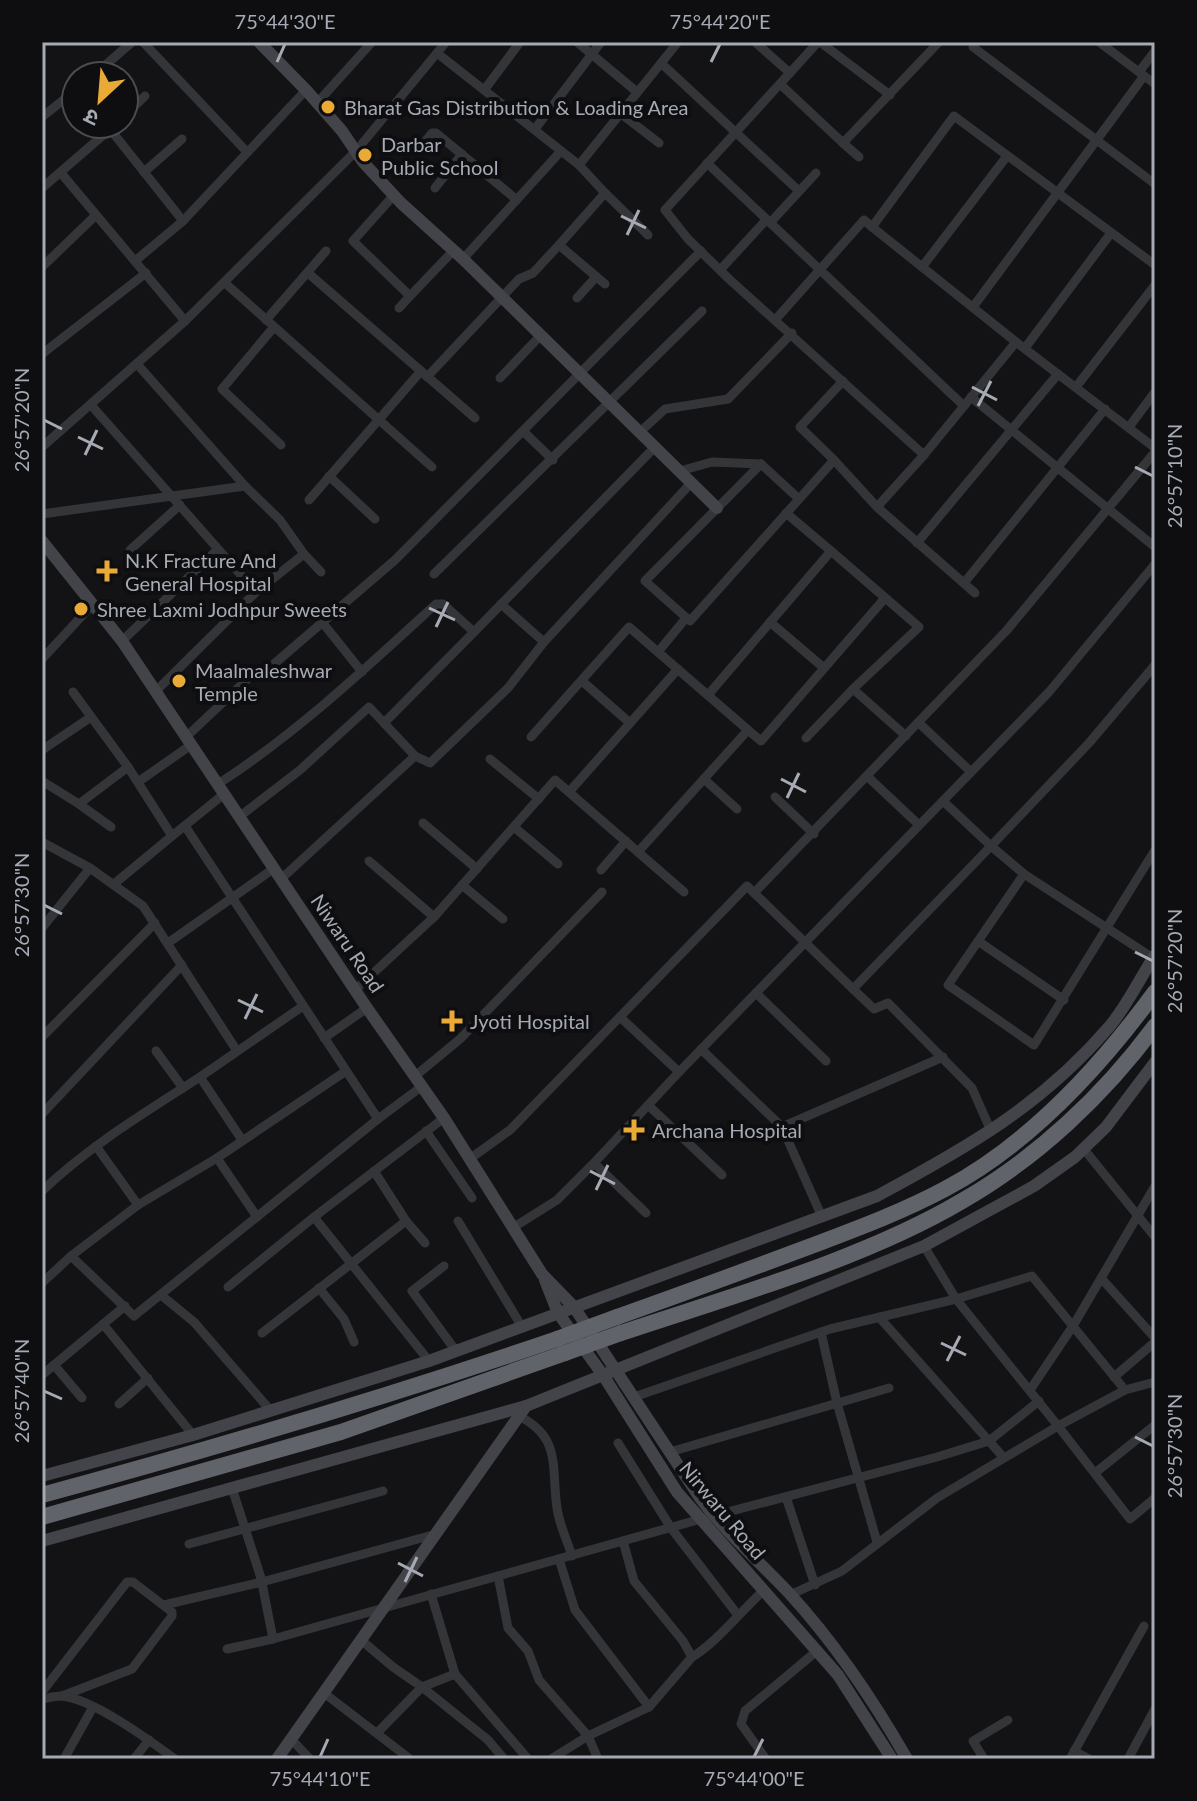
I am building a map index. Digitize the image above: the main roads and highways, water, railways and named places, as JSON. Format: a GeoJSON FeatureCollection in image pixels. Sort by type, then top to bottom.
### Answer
{"type":"FeatureCollection","features":[{"type":"Feature","properties":{"kind":"highway"},"geometry":{"type":"LineString","coordinates":[[42,1517],[341,1432],[874,1222],[946,1188],[995,1156],[1098,1064],[1155,992]]}},
{"type":"Feature","properties":{"kind":"highway"},"geometry":{"type":"LineString","coordinates":[[619,1325],[822,1264],[908,1229],[961,1202],[1004,1175],[1052,1137],[1122,1068],[1155,1026]]}},
{"type":"Feature","properties":{"kind":"highway"},"geometry":{"type":"LineString","coordinates":[[42,1495],[208,1450],[561,1346]]}},
{"type":"Feature","properties":{"kind":"place","name":"Bharat Gas Distribution & Loading Area"},"geometry":{"type":"Point","coordinates":[328,107]}},
{"type":"Feature","properties":{"kind":"place","name":"Darbar Public School"},"geometry":{"type":"Point","coordinates":[365,155]}},
{"type":"Feature","properties":{"kind":"place","name":"N.K Fracture And General Hospital"},"geometry":{"type":"Point","coordinates":[107,571]}},
{"type":"Feature","properties":{"kind":"place","name":"Shree Laxmi Jodhpur Sweets"},"geometry":{"type":"Point","coordinates":[81,609]}},
{"type":"Feature","properties":{"kind":"place","name":"Maalmaleshwar Temple"},"geometry":{"type":"Point","coordinates":[179,681]}},
{"type":"Feature","properties":{"kind":"place","name":"Jyoti Hospital"},"geometry":{"type":"Point","coordinates":[452,1021]}},
{"type":"Feature","properties":{"kind":"place","name":"Archana Hospital"},"geometry":{"type":"Point","coordinates":[634,1130]}}]}
